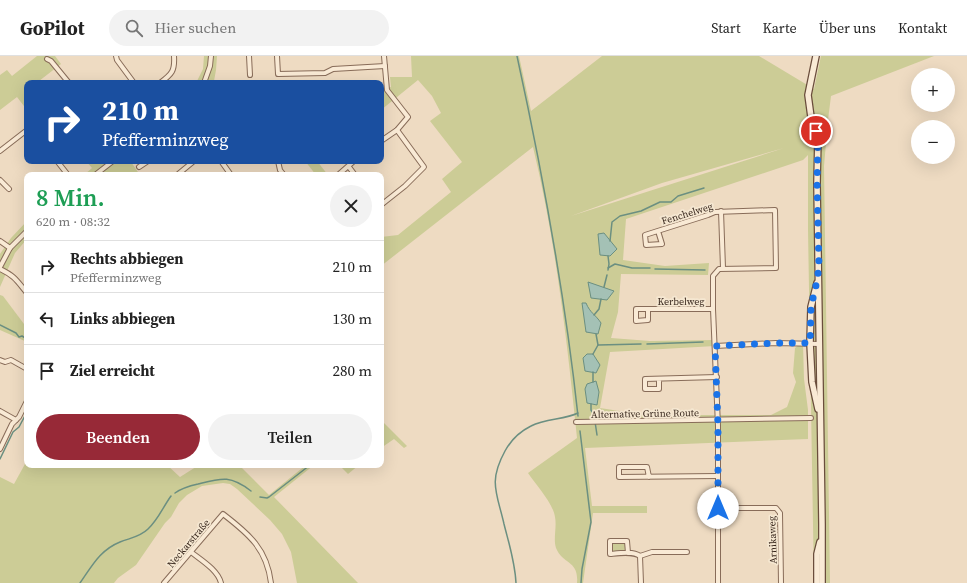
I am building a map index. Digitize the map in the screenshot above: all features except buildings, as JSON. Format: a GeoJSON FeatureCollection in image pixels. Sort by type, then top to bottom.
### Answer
{"type":"FeatureCollection","features":[{"type":"Feature","properties":{"kind":"street"},"geometry":{"type":"LineString","coordinates":[[116,56],[117,60],[132,80]]}},
{"type":"Feature","properties":{"kind":"street"},"geometry":{"type":"LineString","coordinates":[[164,80],[172,73],[174,68],[174,56]]}},
{"type":"Feature","properties":{"kind":"street"},"geometry":{"type":"LineString","coordinates":[[205,80],[209,70],[211,56]]}},
{"type":"Feature","properties":{"kind":"street"},"geometry":{"type":"LineString","coordinates":[[249,56],[250,75]]}},
{"type":"Feature","properties":{"kind":"street"},"geometry":{"type":"LineString","coordinates":[[277,56],[278,74],[325,73],[333,69],[385,66]]}},
{"type":"Feature","properties":{"kind":"street"},"geometry":{"type":"LineString","coordinates":[[384,56],[387,90],[408,116],[397,130],[384,139]]}},
{"type":"Feature","properties":{"kind":"street"},"geometry":{"type":"LineString","coordinates":[[816,56],[808,95],[811,117],[818,138],[817,183],[822,583]]}},
{"type":"Feature","properties":{"kind":"street"},"geometry":{"type":"LineString","coordinates":[[47,59],[52,61],[67,80]]}},
{"type":"Feature","properties":{"kind":"street"},"geometry":{"type":"LineString","coordinates":[[384,204],[405,186],[424,166],[397,130]]}},
{"type":"Feature","properties":{"kind":"street"},"geometry":{"type":"LineString","coordinates":[[0,151],[24,132]]}},
{"type":"Feature","properties":{"kind":"street"},"geometry":{"type":"LineString","coordinates":[[59,164],[66,172]]}},
{"type":"Feature","properties":{"kind":"street"},"geometry":{"type":"LineString","coordinates":[[99,172],[109,164]]}},
{"type":"Feature","properties":{"kind":"street"},"geometry":{"type":"LineString","coordinates":[[139,168],[144,164]]}},
{"type":"Feature","properties":{"kind":"street"},"geometry":{"type":"LineString","coordinates":[[181,172],[190,164]]}},
{"type":"Feature","properties":{"kind":"street"},"geometry":{"type":"LineString","coordinates":[[342,172],[351,164]]}},
{"type":"Feature","properties":{"kind":"street"},"geometry":{"type":"LineString","coordinates":[[348,167],[352,172]]}},
{"type":"Feature","properties":{"kind":"street"},"geometry":{"type":"LineString","coordinates":[[0,180],[10,189]]}},
{"type":"Feature","properties":{"kind":"street","name":"Fenchelweg"},"geometry":{"type":"LineString","coordinates":[[658,231],[662,244],[646,245],[645,235],[722,211],[775,210],[776,268],[723,268]]}},
{"type":"Feature","properties":{"kind":"street"},"geometry":{"type":"LineString","coordinates":[[718,583],[718,420],[713,276],[719,269],[723,268],[722,211]]}},
{"type":"Feature","properties":{"kind":"street"},"geometry":{"type":"LineString","coordinates":[[24,234],[10,248],[0,268],[15,277],[24,289]]}},
{"type":"Feature","properties":{"kind":"street"},"geometry":{"type":"LineString","coordinates":[[0,241],[10,248]]}},
{"type":"Feature","properties":{"kind":"street"},"geometry":{"type":"LineString","coordinates":[[819,266],[811,307],[810,343],[813,392],[818,411],[820,431]]}},
{"type":"Feature","properties":{"kind":"street","name":"Kerbelweg"},"geometry":{"type":"LineString","coordinates":[[648,309],[713,309]]}},
{"type":"Feature","properties":{"kind":"street"},"geometry":{"type":"LineString","coordinates":[[715,346],[776,343],[819,344]]}},
{"type":"Feature","properties":{"kind":"street"},"geometry":{"type":"LineString","coordinates":[[0,360],[5,362],[11,360],[24,367]]}},
{"type":"Feature","properties":{"kind":"street"},"geometry":{"type":"LineString","coordinates":[[659,379],[717,377]]}},
{"type":"Feature","properties":{"kind":"street"},"geometry":{"type":"LineString","coordinates":[[0,449],[12,424],[24,406]]}},
{"type":"Feature","properties":{"kind":"street"},"geometry":{"type":"LineString","coordinates":[[0,411],[16,420]]}},
{"type":"Feature","properties":{"kind":"street","name":"Alternative Grüne Route"},"geometry":{"type":"LineString","coordinates":[[576,422],[811,418]]}},
{"type":"Feature","properties":{"kind":"street"},"geometry":{"type":"LineString","coordinates":[[649,477],[647,467],[619,468],[619,477],[649,477],[718,476]]}},
{"type":"Feature","properties":{"kind":"street","name":"Arnikaweg"},"geometry":{"type":"LineString","coordinates":[[718,508],[776,508],[780,513],[781,583]]}},
{"type":"Feature","properties":{"kind":"street","name":"Neckarstraße"},"geometry":{"type":"LineString","coordinates":[[164,583],[223,514],[247,533],[261,550],[269,569],[271,583]]}},
{"type":"Feature","properties":{"kind":"street"},"geometry":{"type":"LineString","coordinates":[[817,583],[817,554],[822,524]]}},
{"type":"Feature","properties":{"kind":"street"},"geometry":{"type":"LineString","coordinates":[[628,553],[627,541],[610,541],[610,554],[636,553],[640,556],[652,552],[687,552]]}},
{"type":"Feature","properties":{"kind":"street"},"geometry":{"type":"LineString","coordinates":[[191,552],[214,571],[221,580],[221,583]]}},
{"type":"Feature","properties":{"kind":"street"},"geometry":{"type":"LineString","coordinates":[[640,556],[641,583]]}},
{"type":"Feature","properties":{"kind":"green space"},"geometry":{"type":"Polygon","coordinates":[[[37,56],[55,56],[61,64],[40,80],[24,80],[24,106],[17,97],[0,110],[0,75],[7,70],[12,76],[37,56]]]}},
{"type":"Feature","properties":{"kind":"green space"},"geometry":{"type":"Polygon","coordinates":[[[204,56],[217,56],[214,80],[198,80],[203,69],[204,56]]]}},
{"type":"Feature","properties":{"kind":"green space"},"geometry":{"type":"Polygon","coordinates":[[[411,56],[519,56],[531,111],[602,56],[759,56],[814,89],[821,56],[934,56],[831,96],[824,166],[830,583],[814,583],[808,155],[803,160],[626,219],[623,260],[665,266],[709,263],[708,275],[621,274],[618,312],[611,338],[650,341],[714,340],[715,346],[610,352],[600,408],[645,415],[771,415],[787,407],[796,382],[793,373],[795,348],[800,344],[803,344],[804,379],[808,410],[808,439],[585,448],[592,506],[647,506],[647,513],[593,513],[583,583],[577,583],[576,570],[556,548],[554,512],[548,500],[528,473],[577,438],[560,292],[548,219],[533,147],[384,264],[384,237],[398,235],[451,192],[442,179],[462,162],[430,121],[441,113],[432,96],[418,80],[384,108],[384,89],[391,87],[390,77],[412,77],[411,56]],[[784,148],[662,183],[571,216],[784,148]]]}},
{"type":"Feature","properties":{"kind":"green space"},"geometry":{"type":"Polygon","coordinates":[[[89,164],[132,164],[138,172],[87,172],[92,168],[89,164]]]}},
{"type":"Feature","properties":{"kind":"green space"},"geometry":{"type":"Polygon","coordinates":[[[307,164],[319,164],[326,172],[314,172],[307,164]]]}},
{"type":"Feature","properties":{"kind":"green space"},"geometry":{"type":"Polygon","coordinates":[[[24,224],[24,242],[15,253],[0,287],[0,254],[11,238],[24,224]]]}},
{"type":"Feature","properties":{"kind":"green space"},"geometry":{"type":"Polygon","coordinates":[[[0,295],[3,296],[24,324],[24,341],[0,330],[0,295]]]}},
{"type":"Feature","properties":{"kind":"green space"},"geometry":{"type":"Polygon","coordinates":[[[384,423],[407,446],[404,448],[394,439],[384,446],[384,423]]]}},
{"type":"Feature","properties":{"kind":"green space"},"geometry":{"type":"Polygon","coordinates":[[[24,466],[24,468],[170,468],[180,477],[194,468],[242,468],[269,495],[302,468],[310,468],[274,497],[358,583],[297,583],[291,552],[282,534],[270,520],[237,489],[230,484],[223,483],[202,486],[187,495],[179,503],[171,517],[165,523],[136,565],[118,578],[114,583],[0,583],[0,477],[14,484],[24,466]]]}},
{"type":"Feature","properties":{"kind":"green space"},"geometry":{"type":"Polygon","coordinates":[[[342,468],[355,468],[348,474],[342,468]]]}},
{"type":"Feature","properties":{"kind":"green space"},"geometry":{"type":"Polygon","coordinates":[[[612,543],[626,543],[626,552],[612,552],[612,543]]]}},
{"type":"Feature","properties":{"kind":"shaded area"},"geometry":{"type":"Polygon","coordinates":[[[604,233],[617,249],[610,256],[600,255],[598,234],[604,233]]]}},
{"type":"Feature","properties":{"kind":"shaded area"},"geometry":{"type":"Polygon","coordinates":[[[588,282],[614,291],[607,300],[591,298],[588,282]]]}},
{"type":"Feature","properties":{"kind":"shaded area"},"geometry":{"type":"Polygon","coordinates":[[[582,303],[586,303],[601,323],[598,334],[586,332],[582,303]]]}},
{"type":"Feature","properties":{"kind":"shaded area"},"geometry":{"type":"Polygon","coordinates":[[[587,354],[593,354],[600,365],[596,373],[585,371],[583,358],[587,354]]]}},
{"type":"Feature","properties":{"kind":"shaded area"},"geometry":{"type":"Polygon","coordinates":[[[596,381],[599,392],[597,405],[587,403],[585,389],[587,384],[596,381]]]}},
{"type":"Feature","properties":{"kind":"waterway"},"geometry":{"type":"LineString","coordinates":[[517,56],[536,145],[560,280],[578,416]]}},
{"type":"Feature","properties":{"kind":"waterway"},"geometry":{"type":"LineString","coordinates":[[610,241],[612,222],[620,216],[641,211],[660,202],[671,202],[678,196],[704,188]]}},
{"type":"Feature","properties":{"kind":"waterway"},"geometry":{"type":"LineString","coordinates":[[608,256],[608,270]]}},
{"type":"Feature","properties":{"kind":"waterway"},"geometry":{"type":"LineString","coordinates":[[608,268],[615,264],[632,268],[650,268]]}},
{"type":"Feature","properties":{"kind":"waterway"},"geometry":{"type":"LineString","coordinates":[[655,269],[705,270]]}},
{"type":"Feature","properties":{"kind":"waterway"},"geometry":{"type":"LineString","coordinates":[[604,287],[607,275]]}},
{"type":"Feature","properties":{"kind":"waterway"},"geometry":{"type":"LineString","coordinates":[[594,315],[599,309],[601,299]]}},
{"type":"Feature","properties":{"kind":"waterway"},"geometry":{"type":"LineString","coordinates":[[0,325],[16,333],[19,337],[24,337]]}},
{"type":"Feature","properties":{"kind":"waterway"},"geometry":{"type":"LineString","coordinates":[[596,334],[598,345]]}},
{"type":"Feature","properties":{"kind":"waterway"},"geometry":{"type":"LineString","coordinates":[[647,344],[703,342]]}},
{"type":"Feature","properties":{"kind":"waterway"},"geometry":{"type":"LineString","coordinates":[[593,354],[598,345],[641,344]]}},
{"type":"Feature","properties":{"kind":"waterway"},"geometry":{"type":"LineString","coordinates":[[593,372],[593,382]]}},
{"type":"Feature","properties":{"kind":"waterway"},"geometry":{"type":"LineString","coordinates":[[591,404],[597,435]]}},
{"type":"Feature","properties":{"kind":"waterway"},"geometry":{"type":"LineString","coordinates":[[516,583],[513,560],[496,488],[495,480],[500,462],[510,443],[516,436],[527,428],[537,423],[567,417],[578,413]]}},
{"type":"Feature","properties":{"kind":"waterway"},"geometry":{"type":"LineString","coordinates":[[0,459],[13,432],[19,427],[24,418]]}},
{"type":"Feature","properties":{"kind":"waterway"},"geometry":{"type":"LineString","coordinates":[[580,431],[591,522],[582,569],[581,583]]}},
{"type":"Feature","properties":{"kind":"waterway"},"geometry":{"type":"LineString","coordinates":[[260,497],[269,497],[306,468]]}},
{"type":"Feature","properties":{"kind":"waterway"},"geometry":{"type":"LineString","coordinates":[[175,493],[189,486],[220,479],[237,482],[251,491]]}},
{"type":"Feature","properties":{"kind":"waterway"},"geometry":{"type":"LineString","coordinates":[[80,583],[97,559],[107,549],[113,545],[145,532],[158,518],[171,496]]}},
{"type":"Feature","properties":{"kind":"route"},"geometry":{"type":"LineString","coordinates":[[718,508],[718,426],[715,346],[731,344],[810,343],[810,314],[819,266],[817,183],[818,138],[816,131]]}}]}
